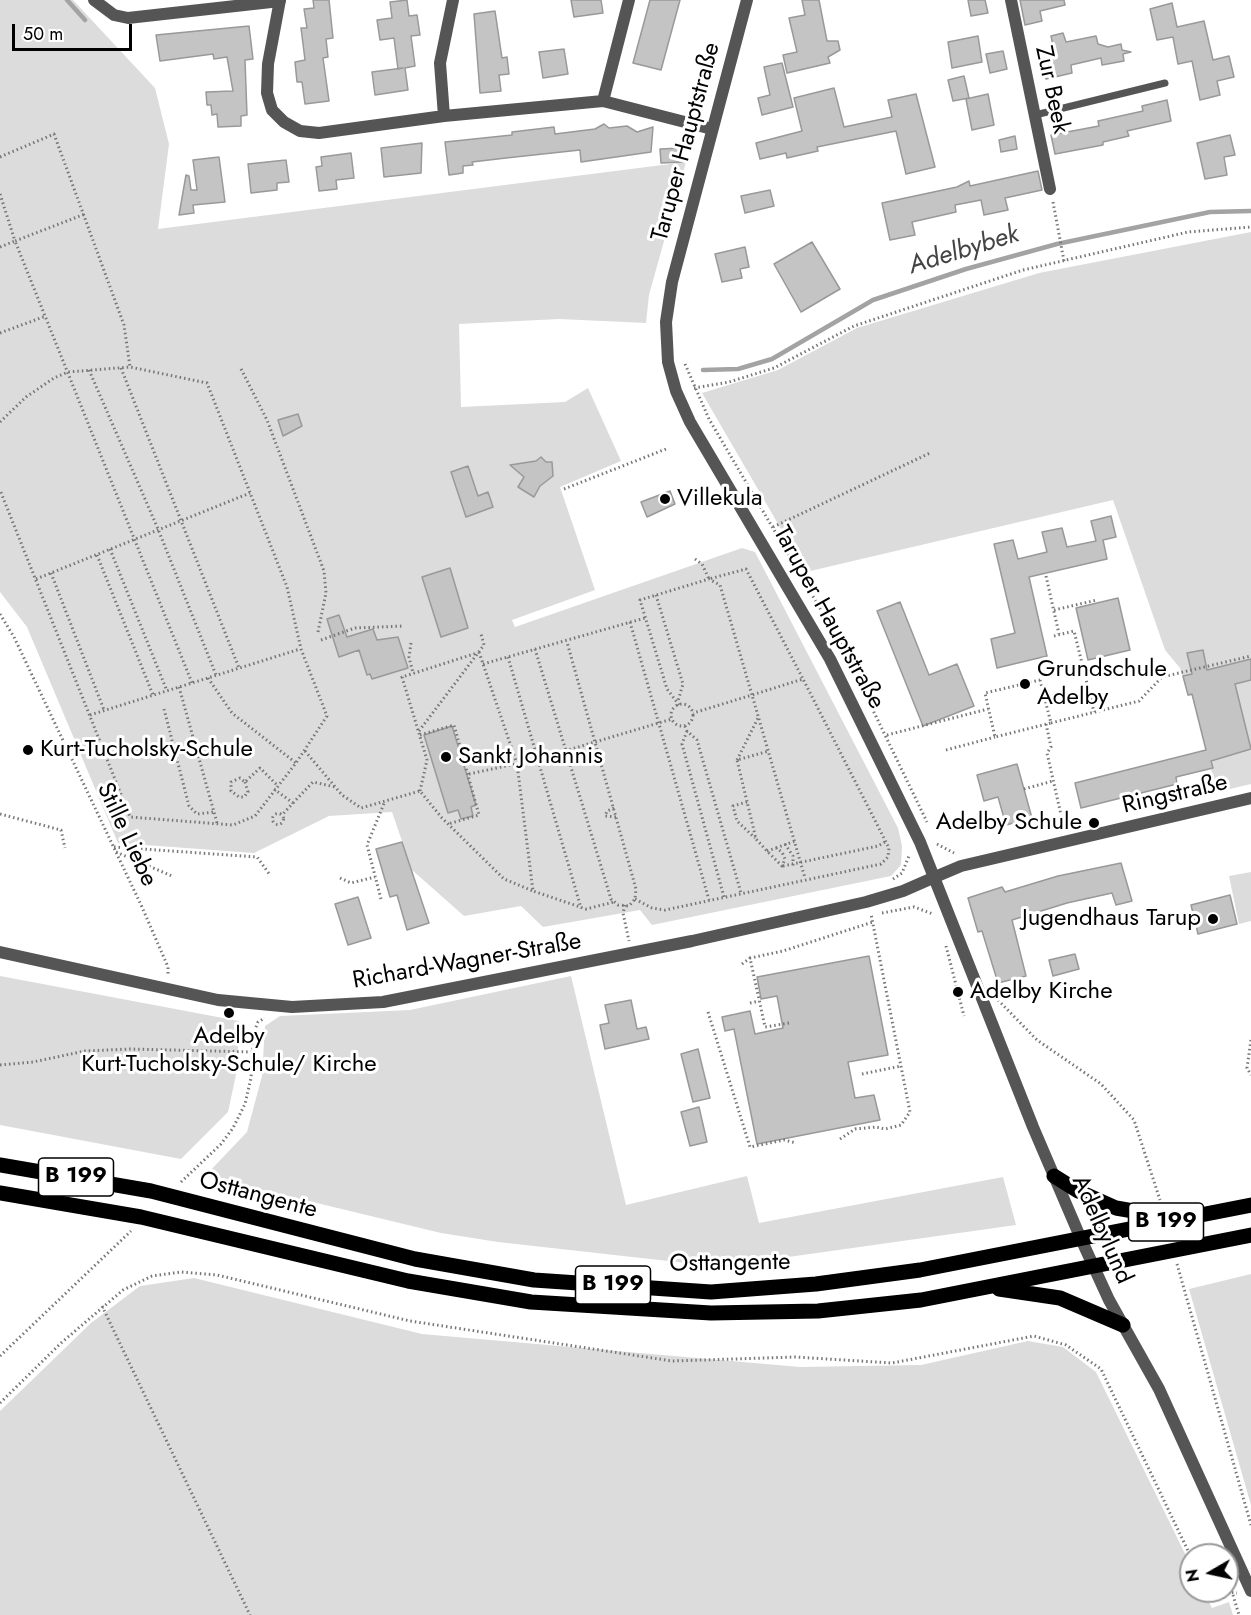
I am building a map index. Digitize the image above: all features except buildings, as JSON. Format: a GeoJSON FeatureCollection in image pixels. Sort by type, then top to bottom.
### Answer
{"type":"FeatureCollection","features":[{"type":"Feature","properties":{"kind":"main road","name":"Osttangente"},"geometry":{"type":"LineString","coordinates":[[0,1165],[151,1191],[414,1258],[534,1280],[711,1292],[816,1284],[920,1270],[1251,1205]]}},
{"type":"Feature","properties":{"kind":"main road"},"geometry":{"type":"LineString","coordinates":[[1054,1176],[1078,1191],[1116,1208],[1180,1219]]}},
{"type":"Feature","properties":{"kind":"main road","name":"Osttangente"},"geometry":{"type":"LineString","coordinates":[[0,1193],[141,1217],[408,1281],[531,1302],[711,1313],[818,1311],[921,1300],[1251,1235]]}},
{"type":"Feature","properties":{"kind":"main road"},"geometry":{"type":"LineString","coordinates":[[981,1288],[1031,1292],[1060,1298],[1123,1325]]}},
{"type":"Feature","properties":{"kind":"street"},"geometry":{"type":"LineString","coordinates":[[94,0],[114,15],[128,18],[280,1],[268,64],[267,93],[272,110],[284,122],[300,131],[319,133],[444,116],[603,101],[712,129]]}},
{"type":"Feature","properties":{"kind":"street"},"geometry":{"type":"LineString","coordinates":[[444,116],[440,63],[453,0]]}},
{"type":"Feature","properties":{"kind":"street"},"geometry":{"type":"LineString","coordinates":[[603,101],[629,0]]}},
{"type":"Feature","properties":{"kind":"street","name":"Taruper Hauptstraße"},"geometry":{"type":"LineString","coordinates":[[747,0],[672,282],[666,322],[668,362],[676,391],[690,422],[830,659],[920,842],[941,874]]}},
{"type":"Feature","properties":{"kind":"street","name":"Zur Beek"},"geometry":{"type":"LineString","coordinates":[[1011,0],[1050,189]]}},
{"type":"Feature","properties":{"kind":"street","name":"Ringstraße"},"geometry":{"type":"LineString","coordinates":[[941,874],[961,866],[1251,798]]}},
{"type":"Feature","properties":{"kind":"street","name":"Richard-Wagner-Straße"},"geometry":{"type":"LineString","coordinates":[[0,952],[218,1000],[292,1007],[383,1002],[692,942],[869,901],[941,874]]}},
{"type":"Feature","properties":{"kind":"street","name":"Adelbylund"},"geometry":{"type":"LineString","coordinates":[[941,874],[1054,1176],[1081,1239],[1123,1325],[1159,1389],[1251,1590]]}},
{"type":"Feature","properties":{"kind":"lane"},"geometry":{"type":"LineString","coordinates":[[1035,115],[1165,83]]}},
{"type":"Feature","properties":{"kind":"path"},"geometry":{"type":"LineString","coordinates":[[0,157],[54,134],[124,325],[130,367]]}},
{"type":"Feature","properties":{"kind":"path"},"geometry":{"type":"LineString","coordinates":[[1050,189],[1064,261]]}},
{"type":"Feature","properties":{"kind":"path"},"geometry":{"type":"LineString","coordinates":[[0,194],[15,241],[136,538],[192,683]]}},
{"type":"Feature","properties":{"kind":"path"},"geometry":{"type":"LineString","coordinates":[[0,247],[85,214]]}},
{"type":"Feature","properties":{"kind":"path"},"geometry":{"type":"LineString","coordinates":[[773,528],[693,388],[729,382],[774,368],[854,326],[1023,270],[1188,232],[1251,227]]}},
{"type":"Feature","properties":{"kind":"path"},"geometry":{"type":"LineString","coordinates":[[0,333],[46,316]]}},
{"type":"Feature","properties":{"kind":"path"},"geometry":{"type":"LineString","coordinates":[[0,422],[26,397],[54,378],[68,372],[130,367],[207,383],[287,587],[301,649],[327,716],[296,763],[255,816],[233,825],[130,817],[0,490]]}},
{"type":"Feature","properties":{"kind":"path"},"geometry":{"type":"LineString","coordinates":[[121,368],[239,668]]}},
{"type":"Feature","properties":{"kind":"path"},"geometry":{"type":"LineString","coordinates":[[241,369],[267,420],[324,571],[326,592],[318,632]]}},
{"type":"Feature","properties":{"kind":"path"},"geometry":{"type":"LineString","coordinates":[[89,370],[158,529],[216,675]]}},
{"type":"Feature","properties":{"kind":"path"},"geometry":{"type":"LineString","coordinates":[[564,489],[666,449]]}},
{"type":"Feature","properties":{"kind":"path"},"geometry":{"type":"LineString","coordinates":[[758,535],[930,453]]}},
{"type":"Feature","properties":{"kind":"path"},"geometry":{"type":"LineString","coordinates":[[36,579],[250,493]]}},
{"type":"Feature","properties":{"kind":"path"},"geometry":{"type":"LineString","coordinates":[[110,549],[167,691]]}},
{"type":"Feature","properties":{"kind":"path"},"geometry":{"type":"LineString","coordinates":[[96,554],[153,695]]}},
{"type":"Feature","properties":{"kind":"path"},"geometry":{"type":"LineString","coordinates":[[695,559],[702,564],[709,579],[720,585],[806,879]]}},
{"type":"Feature","properties":{"kind":"path"},"geometry":{"type":"LineString","coordinates":[[635,899],[658,910],[724,897],[881,864],[888,857],[889,848],[746,569],[709,579],[656,595],[640,600],[667,689],[679,703],[689,707],[693,713],[692,720],[685,726],[676,725],[672,719],[674,709],[679,703],[682,684],[656,595]]}},
{"type":"Feature","properties":{"kind":"path"},"geometry":{"type":"LineString","coordinates":[[51,573],[104,710]]}},
{"type":"Feature","properties":{"kind":"path"},"geometry":{"type":"LineString","coordinates":[[1046,576],[1059,634]]}},
{"type":"Feature","properties":{"kind":"path"},"geometry":{"type":"LineString","coordinates":[[1054,610],[1097,600]]}},
{"type":"Feature","properties":{"kind":"path","name":"Stille Liebe"},"geometry":{"type":"LineString","coordinates":[[0,614],[14,637],[113,847],[168,967],[168,975]]}},
{"type":"Feature","properties":{"kind":"path"},"geometry":{"type":"LineString","coordinates":[[483,664],[645,618]]}},
{"type":"Feature","properties":{"kind":"path"},"geometry":{"type":"LineString","coordinates":[[630,622],[709,900]]}},
{"type":"Feature","properties":{"kind":"path"},"geometry":{"type":"LineString","coordinates":[[321,640],[355,628],[403,626]]}},
{"type":"Feature","properties":{"kind":"path"},"geometry":{"type":"LineString","coordinates":[[1054,636],[1074,631],[1094,712]]}},
{"type":"Feature","properties":{"kind":"path"},"geometry":{"type":"LineString","coordinates":[[419,733],[484,645],[481,634]]}},
{"type":"Feature","properties":{"kind":"path"},"geometry":{"type":"LineString","coordinates":[[535,649],[611,899],[629,906],[635,899],[636,889],[567,642]]}},
{"type":"Feature","properties":{"kind":"path"},"geometry":{"type":"LineString","coordinates":[[411,643],[409,657],[413,673]]}},
{"type":"Feature","properties":{"kind":"path"},"geometry":{"type":"LineString","coordinates":[[90,715],[301,649]]}},
{"type":"Feature","properties":{"kind":"path"},"geometry":{"type":"LineString","coordinates":[[478,652],[517,764],[533,891]]}},
{"type":"Feature","properties":{"kind":"path"},"geometry":{"type":"LineString","coordinates":[[420,791],[427,760],[402,677],[478,652]]}},
{"type":"Feature","properties":{"kind":"path"},"geometry":{"type":"LineString","coordinates":[[946,750],[1139,701],[1162,677],[1251,656]]}},
{"type":"Feature","properties":{"kind":"path"},"geometry":{"type":"LineString","coordinates":[[508,657],[581,908]]}},
{"type":"Feature","properties":{"kind":"path"},"geometry":{"type":"LineString","coordinates":[[208,678],[232,713],[296,763]]}},
{"type":"Feature","properties":{"kind":"path"},"geometry":{"type":"LineString","coordinates":[[693,713],[803,679]]}},
{"type":"Feature","properties":{"kind":"path"},"geometry":{"type":"LineString","coordinates":[[995,737],[985,693],[1040,680],[1051,747],[1047,753],[1067,842]]}},
{"type":"Feature","properties":{"kind":"path"},"geometry":{"type":"LineString","coordinates":[[179,687],[217,823]]}},
{"type":"Feature","properties":{"kind":"path"},"geometry":{"type":"LineString","coordinates":[[164,709],[189,806],[196,814],[214,812]]}},
{"type":"Feature","properties":{"kind":"path"},"geometry":{"type":"LineString","coordinates":[[886,735],[988,710]]}},
{"type":"Feature","properties":{"kind":"path"},"geometry":{"type":"LineString","coordinates":[[756,839],[737,759],[759,717]]}},
{"type":"Feature","properties":{"kind":"path"},"geometry":{"type":"LineString","coordinates":[[469,774],[538,759],[672,719]]}},
{"type":"Feature","properties":{"kind":"path"},"geometry":{"type":"LineString","coordinates":[[419,733],[454,725],[479,815],[448,824]]}},
{"type":"Feature","properties":{"kind":"path"},"geometry":{"type":"LineString","coordinates":[[685,726],[687,731],[698,740],[741,893]]}},
{"type":"Feature","properties":{"kind":"path"},"geometry":{"type":"LineString","coordinates":[[687,731],[682,744],[724,897]]}},
{"type":"Feature","properties":{"kind":"path"},"geometry":{"type":"LineString","coordinates":[[304,751],[335,787],[361,808],[420,791]]}},
{"type":"Feature","properties":{"kind":"path"},"geometry":{"type":"LineString","coordinates":[[737,759],[769,751]]}},
{"type":"Feature","properties":{"kind":"path"},"geometry":{"type":"LineString","coordinates":[[245,782],[260,768],[277,785]]}},
{"type":"Feature","properties":{"kind":"path"},"geometry":{"type":"LineString","coordinates":[[234,779],[245,782],[248,792],[244,797],[239,797],[229,787],[234,779]]}},
{"type":"Feature","properties":{"kind":"path"},"geometry":{"type":"LineString","coordinates":[[1024,789],[1053,781]]}},
{"type":"Feature","properties":{"kind":"path"},"geometry":{"type":"LineString","coordinates":[[282,815],[313,782],[335,787]]}},
{"type":"Feature","properties":{"kind":"path"},"geometry":{"type":"LineString","coordinates":[[274,789],[293,803]]}},
{"type":"Feature","properties":{"kind":"path"},"geometry":{"type":"LineString","coordinates":[[420,791],[448,824],[504,879],[581,908],[586,909],[615,902]]}},
{"type":"Feature","properties":{"kind":"path"},"geometry":{"type":"LineString","coordinates":[[381,899],[367,845],[385,801]]}},
{"type":"Feature","properties":{"kind":"path"},"geometry":{"type":"LineString","coordinates":[[747,802],[733,806],[737,821],[782,866],[793,866],[878,846],[885,842]]}},
{"type":"Feature","properties":{"kind":"path"},"geometry":{"type":"LineString","coordinates":[[614,808],[607,811],[605,816],[616,817]]}},
{"type":"Feature","properties":{"kind":"path"},"geometry":{"type":"LineString","coordinates":[[0,814],[61,830],[65,848]]}},
{"type":"Feature","properties":{"kind":"path"},"geometry":{"type":"LineString","coordinates":[[767,851],[795,841]]}},
{"type":"Feature","properties":{"kind":"path"},"geometry":{"type":"LineString","coordinates":[[785,844],[793,856],[793,866]]}},
{"type":"Feature","properties":{"kind":"path"},"geometry":{"type":"LineString","coordinates":[[113,847],[257,857],[270,875]]}},
{"type":"Feature","properties":{"kind":"path"},"geometry":{"type":"LineString","coordinates":[[939,847],[941,874]]}},
{"type":"Feature","properties":{"kind":"path"},"geometry":{"type":"LineString","coordinates":[[776,848],[784,855],[782,866]]}},
{"type":"Feature","properties":{"kind":"path"},"geometry":{"type":"LineString","coordinates":[[115,852],[172,876]]}},
{"type":"Feature","properties":{"kind":"path"},"geometry":{"type":"LineString","coordinates":[[892,880],[902,873],[910,852]]}},
{"type":"Feature","properties":{"kind":"path"},"geometry":{"type":"LineString","coordinates":[[340,878],[351,884],[375,877]]}},
{"type":"Feature","properties":{"kind":"path"},"geometry":{"type":"LineString","coordinates":[[840,1139],[855,1130],[892,1128],[901,1125],[910,1112],[911,1106],[869,901]]}},
{"type":"Feature","properties":{"kind":"path"},"geometry":{"type":"LineString","coordinates":[[625,905],[623,913],[629,941]]}},
{"type":"Feature","properties":{"kind":"path"},"geometry":{"type":"LineString","coordinates":[[872,915],[920,907],[938,917]]}},
{"type":"Feature","properties":{"kind":"path"},"geometry":{"type":"LineString","coordinates":[[742,964],[750,958],[783,951],[873,922]]}},
{"type":"Feature","properties":{"kind":"path"},"geometry":{"type":"LineString","coordinates":[[619,943],[639,939]]}},
{"type":"Feature","properties":{"kind":"path"},"geometry":{"type":"LineString","coordinates":[[946,943],[964,1016]]}},
{"type":"Feature","properties":{"kind":"path"},"geometry":{"type":"LineString","coordinates":[[750,958],[765,1027],[789,1023]]}},
{"type":"Feature","properties":{"kind":"path"},"geometry":{"type":"LineString","coordinates":[[157,973],[179,977]]}},
{"type":"Feature","properties":{"kind":"path"},"geometry":{"type":"LineString","coordinates":[[995,997],[1037,1040],[1101,1084],[1134,1120],[1154,1178]]}},
{"type":"Feature","properties":{"kind":"path"},"geometry":{"type":"LineString","coordinates":[[750,1003],[759,1001]]}},
{"type":"Feature","properties":{"kind":"path"},"geometry":{"type":"LineString","coordinates":[[708,1012],[750,1147],[784,1140],[796,1143]]}},
{"type":"Feature","properties":{"kind":"path"},"geometry":{"type":"LineString","coordinates":[[206,1158],[233,1128],[245,1104],[251,1078],[254,1032]]}},
{"type":"Feature","properties":{"kind":"path"},"geometry":{"type":"LineString","coordinates":[[1251,1040],[1247,1068],[1251,1075]]}},
{"type":"Feature","properties":{"kind":"path"},"geometry":{"type":"LineString","coordinates":[[0,1065],[33,1062],[85,1051],[130,1049],[252,1052]]}},
{"type":"Feature","properties":{"kind":"path"},"geometry":{"type":"LineString","coordinates":[[862,1074],[901,1066]]}},
{"type":"Feature","properties":{"kind":"path"},"geometry":{"type":"LineString","coordinates":[[0,1356],[106,1255]]}},
{"type":"Feature","properties":{"kind":"path"},"geometry":{"type":"LineString","coordinates":[[0,1403],[102,1306],[123,1290],[152,1276],[181,1272],[217,1275],[410,1321],[672,1361],[795,1357],[892,1363],[1034,1336],[1066,1344],[1101,1369],[1184,1543]]}},
{"type":"Feature","properties":{"kind":"path"},"geometry":{"type":"LineString","coordinates":[[1185,1293],[1251,1525]]}},
{"type":"Feature","properties":{"kind":"path"},"geometry":{"type":"LineString","coordinates":[[102,1306],[250,1615]]}},
{"type":"Feature","properties":{"kind":"shaded area"},"geometry":{"type":"Polygon","coordinates":[[[0,0],[73,0],[155,88],[169,144],[158,229],[686,162],[649,295],[646,323],[559,319],[459,324],[461,407],[565,402],[588,388],[621,461],[560,487],[595,590],[512,620],[515,627],[742,548],[755,552],[898,828],[902,846],[901,865],[891,876],[652,925],[640,910],[543,927],[521,906],[464,916],[412,870],[392,812],[329,816],[254,853],[118,843],[27,627],[0,592],[0,0]]]}},
{"type":"Feature","properties":{"kind":"shaded area"},"geometry":{"type":"Polygon","coordinates":[[[1251,232],[1251,784],[1217,792],[1192,696],[1188,696],[1180,668],[1165,650],[1113,500],[806,572],[702,393],[778,370],[857,328],[1039,273],[1251,232]]]}},
{"type":"Feature","properties":{"kind":"shaded area"},"geometry":{"type":"Polygon","coordinates":[[[1251,872],[1251,921],[1239,924],[1229,876],[1251,872]]]}},
{"type":"Feature","properties":{"kind":"shaded area"},"geometry":{"type":"Polygon","coordinates":[[[0,976],[239,1021],[237,1070],[228,1112],[181,1159],[0,1125],[0,976]]]}},
{"type":"Feature","properties":{"kind":"shaded area"},"geometry":{"type":"Polygon","coordinates":[[[571,976],[626,1205],[747,1176],[759,1223],[1003,1177],[1016,1225],[767,1260],[704,1265],[498,1242],[441,1233],[205,1176],[247,1132],[262,1076],[265,1026],[280,1016],[410,1010],[571,976]]]}},
{"type":"Feature","properties":{"kind":"shaded area"},"geometry":{"type":"Polygon","coordinates":[[[1251,1274],[1251,1505],[1189,1289],[1251,1274]]]}},
{"type":"Feature","properties":{"kind":"shaded area"},"geometry":{"type":"Polygon","coordinates":[[[194,1278],[422,1334],[800,1367],[921,1365],[1028,1341],[1063,1347],[1096,1372],[1180,1543],[1179,1603],[1209,1603],[1212,1608],[1229,1603],[1233,1615],[0,1615],[0,1411],[91,1323],[140,1286],[194,1278]]]}},
{"type":"Feature","properties":{"kind":"waterway"},"geometry":{"type":"LineString","coordinates":[[67,0],[85,20]]}},
{"type":"Feature","properties":{"kind":"waterway","name":"Adelbybek"},"geometry":{"type":"LineString","coordinates":[[703,370],[738,369],[772,359],[873,300],[966,269],[1057,244],[1210,212],[1251,211]]}},
{"type":"Feature","properties":{"kind":"place","name":"Villekula"},"geometry":{"type":"Point","coordinates":[665,499]}},
{"type":"Feature","properties":{"kind":"place","name":"Grundschule Adelby"},"geometry":{"type":"Point","coordinates":[1025,684]}},
{"type":"Feature","properties":{"kind":"place","name":"Kurt-Tucholsky-Schule"},"geometry":{"type":"Point","coordinates":[28,750]}},
{"type":"Feature","properties":{"kind":"place","name":"Sankt Johannis"},"geometry":{"type":"Point","coordinates":[446,757]}},
{"type":"Feature","properties":{"kind":"place","name":"Adelby Schule"},"geometry":{"type":"Point","coordinates":[1094,823]}},
{"type":"Feature","properties":{"kind":"place","name":"Jugendhaus Tarup"},"geometry":{"type":"Point","coordinates":[1213,919]}},
{"type":"Feature","properties":{"kind":"place","name":"Adelby Kirche"},"geometry":{"type":"Point","coordinates":[958,992]}},
{"type":"Feature","properties":{"kind":"place","name":"Adelby Kurt-Tucholsky-Schule/ Kirche"},"geometry":{"type":"Point","coordinates":[229,1013]}}]}
